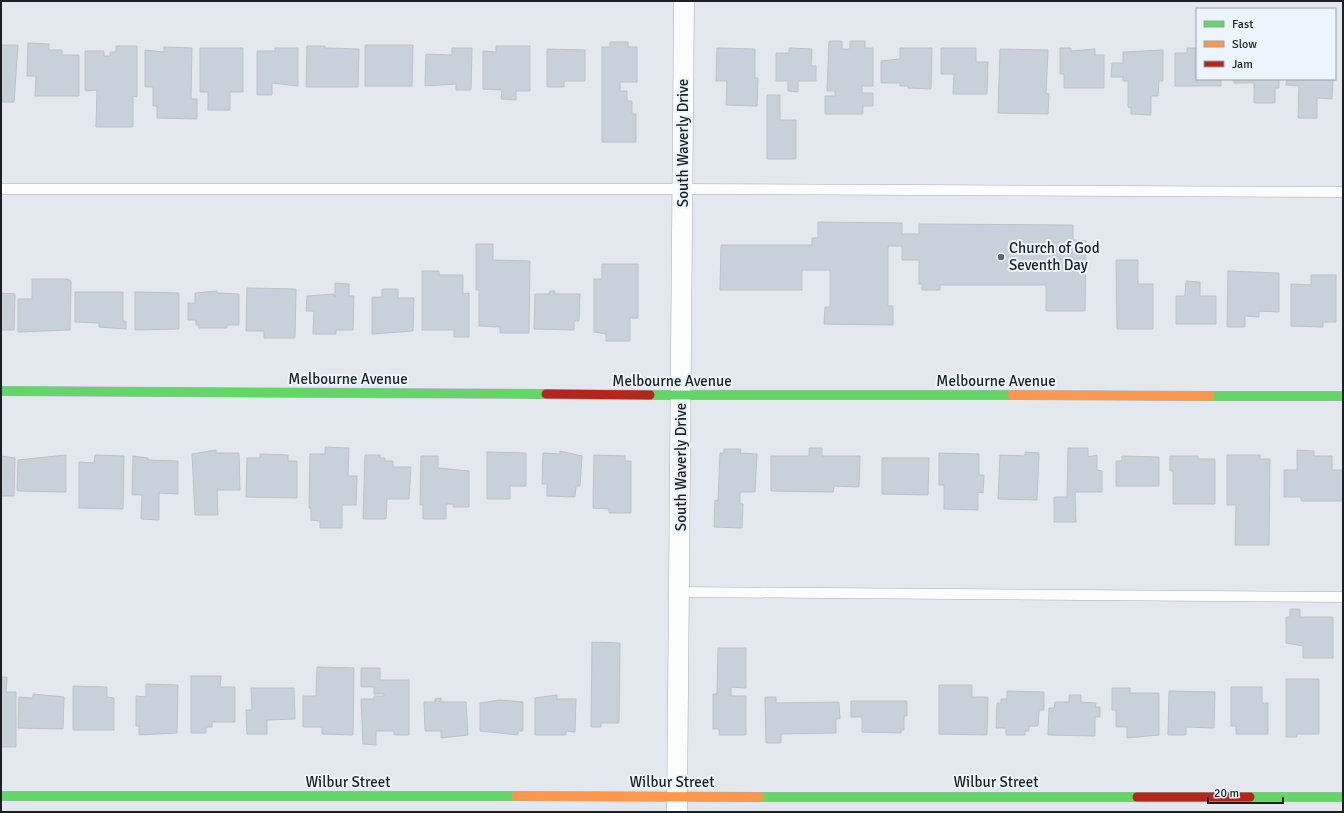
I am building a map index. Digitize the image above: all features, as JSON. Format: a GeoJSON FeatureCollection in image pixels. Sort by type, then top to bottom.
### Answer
{"type":"FeatureCollection","features":[{"type":"Feature","properties":{"kind":"street","name":"South Waverly Drive"},"geometry":{"type":"LineString","coordinates":[[677,804],[682,395],[684,1]]}},
{"type":"Feature","properties":{"kind":"street","name":"Melbourne Avenue"},"geometry":{"type":"LineString","coordinates":[[1,392],[1343,396]]}},
{"type":"Feature","properties":{"kind":"street","name":"Wilbur Street"},"geometry":{"type":"LineString","coordinates":[[1,796],[677,804],[1343,797]]}},
{"type":"Feature","properties":{"kind":"lane"},"geometry":{"type":"LineString","coordinates":[[1,189],[683,189],[1343,192]]}},
{"type":"Feature","properties":{"kind":"lane"},"geometry":{"type":"LineString","coordinates":[[680,592],[1343,597]]}},
{"type":"Feature","properties":{"kind":"building"},"geometry":{"type":"Polygon","coordinates":[[[829,41],[842,41],[842,49],[850,49],[850,41],[865,41],[865,48],[873,48],[873,86],[862,86],[862,93],[873,93],[873,106],[863,106],[863,114],[825,114],[825,96],[835,96],[835,91],[827,91],[829,41]]]}},
{"type":"Feature","properties":{"kind":"building"},"geometry":{"type":"Polygon","coordinates":[[[610,42],[628,42],[628,47],[637,47],[637,82],[620,82],[620,91],[627,91],[627,101],[632,101],[632,114],[636,114],[636,142],[602,142],[602,47],[610,47],[610,42]]]}},
{"type":"Feature","properties":{"kind":"building"},"geometry":{"type":"Polygon","coordinates":[[[28,43],[49,44],[49,50],[62,50],[62,55],[79,55],[79,96],[35,96],[36,76],[27,76],[28,43]]]}},
{"type":"Feature","properties":{"kind":"building"},"geometry":{"type":"Polygon","coordinates":[[[1,45],[18,45],[14,102],[1,102],[1,45]]]}},
{"type":"Feature","properties":{"kind":"building"},"geometry":{"type":"Polygon","coordinates":[[[365,45],[413,45],[412,86],[365,86],[365,45]]]}},
{"type":"Feature","properties":{"kind":"building"},"geometry":{"type":"Polygon","coordinates":[[[116,46],[137,46],[137,97],[133,96],[133,127],[96,127],[97,90],[85,91],[85,51],[104,51],[104,56],[110,56],[110,52],[116,52],[116,46]]]}},
{"type":"Feature","properties":{"kind":"building"},"geometry":{"type":"Polygon","coordinates":[[[307,46],[359,49],[358,87],[306,87],[307,46]]]}},
{"type":"Feature","properties":{"kind":"building"},"geometry":{"type":"Polygon","coordinates":[[[496,46],[530,46],[530,91],[516,91],[516,100],[501,99],[502,90],[483,89],[483,51],[496,52],[496,46]]]}},
{"type":"Feature","properties":{"kind":"building"},"geometry":{"type":"Polygon","coordinates":[[[164,47],[192,48],[191,99],[197,99],[197,119],[157,118],[157,106],[153,106],[153,87],[145,87],[145,50],[164,52],[164,47]]]}},
{"type":"Feature","properties":{"kind":"building"},"geometry":{"type":"Polygon","coordinates":[[[200,48],[243,48],[243,92],[230,92],[230,110],[208,110],[208,92],[200,92],[200,48]]]}},
{"type":"Feature","properties":{"kind":"building"},"geometry":{"type":"Polygon","coordinates":[[[275,48],[298,48],[298,86],[272,83],[272,95],[257,95],[257,51],[275,51],[275,48]]]}},
{"type":"Feature","properties":{"kind":"building"},"geometry":{"type":"Polygon","coordinates":[[[452,48],[472,48],[471,90],[456,90],[456,84],[425,86],[426,54],[452,55],[452,48]]]}},
{"type":"Feature","properties":{"kind":"building"},"geometry":{"type":"Polygon","coordinates":[[[717,48],[755,49],[755,78],[758,78],[757,106],[726,105],[727,81],[716,81],[717,48]]]}},
{"type":"Feature","properties":{"kind":"building"},"geometry":{"type":"Polygon","coordinates":[[[789,48],[812,49],[811,66],[816,66],[816,81],[798,81],[798,92],[788,91],[788,81],[776,81],[776,53],[789,53],[789,48]]]}},
{"type":"Feature","properties":{"kind":"building"},"geometry":{"type":"Polygon","coordinates":[[[900,48],[932,48],[931,89],[908,88],[908,86],[900,86],[900,83],[881,83],[881,61],[900,59],[900,48]]]}},
{"type":"Feature","properties":{"kind":"building"},"geometry":{"type":"Polygon","coordinates":[[[941,48],[976,48],[976,62],[988,62],[987,94],[953,94],[954,74],[941,74],[941,48]]]}},
{"type":"Feature","properties":{"kind":"building"},"geometry":{"type":"Polygon","coordinates":[[[1060,48],[1071,48],[1071,51],[1095,49],[1095,55],[1104,55],[1104,88],[1064,88],[1064,74],[1060,74],[1060,48]]]}},
{"type":"Feature","properties":{"kind":"building"},"geometry":{"type":"Polygon","coordinates":[[[1187,48],[1196,48],[1196,80],[1221,80],[1221,86],[1175,86],[1175,53],[1187,53],[1187,48]]]}},
{"type":"Feature","properties":{"kind":"building"},"geometry":{"type":"Polygon","coordinates":[[[547,49],[585,50],[585,81],[564,81],[564,87],[547,87],[547,49]]]}},
{"type":"Feature","properties":{"kind":"building"},"geometry":{"type":"Polygon","coordinates":[[[1000,49],[1048,50],[1046,93],[1049,94],[1048,114],[998,113],[1000,49]]]}},
{"type":"Feature","properties":{"kind":"building"},"geometry":{"type":"Polygon","coordinates":[[[1163,50],[1163,81],[1159,81],[1158,96],[1151,96],[1151,115],[1131,114],[1131,108],[1128,107],[1128,81],[1123,81],[1123,77],[1111,77],[1112,63],[1123,63],[1123,52],[1163,50]]]}},
{"type":"Feature","properties":{"kind":"building"},"geometry":{"type":"Polygon","coordinates":[[[1234,80],[1279,80],[1279,88],[1275,88],[1275,103],[1254,103],[1254,83],[1234,83],[1234,80]]]}},
{"type":"Feature","properties":{"kind":"building"},"geometry":{"type":"Polygon","coordinates":[[[1287,80],[1333,80],[1332,99],[1317,98],[1317,118],[1298,118],[1299,86],[1286,85],[1287,80]]]}},
{"type":"Feature","properties":{"kind":"building"},"geometry":{"type":"Polygon","coordinates":[[[767,95],[780,95],[780,120],[796,120],[796,159],[767,159],[767,95]]]}},
{"type":"Feature","properties":{"kind":"building"},"geometry":{"type":"Polygon","coordinates":[[[818,222],[902,223],[902,234],[919,234],[919,224],[1073,225],[1073,240],[1086,241],[1085,311],[1046,311],[1046,285],[940,285],[940,290],[922,290],[922,284],[919,284],[919,260],[902,260],[902,246],[888,246],[888,306],[893,306],[893,325],[824,324],[825,307],[830,307],[830,270],[802,270],[802,290],[720,290],[721,245],[812,245],[812,238],[818,238],[818,222]]]}},
{"type":"Feature","properties":{"kind":"building"},"geometry":{"type":"Polygon","coordinates":[[[476,244],[493,244],[493,260],[530,261],[529,333],[500,333],[500,327],[479,326],[479,290],[476,290],[476,244]]]}},
{"type":"Feature","properties":{"kind":"building"},"geometry":{"type":"Polygon","coordinates":[[[1116,260],[1138,260],[1138,284],[1153,284],[1153,329],[1117,329],[1116,260]]]}},
{"type":"Feature","properties":{"kind":"building"},"geometry":{"type":"Polygon","coordinates":[[[602,264],[638,264],[638,318],[630,318],[630,341],[606,341],[606,334],[594,332],[594,279],[602,279],[602,264]]]}},
{"type":"Feature","properties":{"kind":"building"},"geometry":{"type":"Polygon","coordinates":[[[422,271],[439,271],[439,275],[463,275],[463,294],[469,293],[469,337],[454,337],[454,330],[422,330],[422,271]]]}},
{"type":"Feature","properties":{"kind":"building"},"geometry":{"type":"Polygon","coordinates":[[[1228,271],[1279,273],[1279,312],[1259,311],[1259,317],[1245,316],[1245,327],[1227,327],[1228,271]]]}},
{"type":"Feature","properties":{"kind":"building"},"geometry":{"type":"Polygon","coordinates":[[[1311,275],[1336,275],[1336,322],[1323,322],[1323,327],[1291,326],[1291,284],[1311,285],[1311,275]]]}},
{"type":"Feature","properties":{"kind":"building"},"geometry":{"type":"Polygon","coordinates":[[[32,279],[67,279],[71,281],[70,330],[18,332],[18,299],[32,299],[32,279]]]}},
{"type":"Feature","properties":{"kind":"building"},"geometry":{"type":"Polygon","coordinates":[[[1186,281],[1200,282],[1200,296],[1216,296],[1216,324],[1176,324],[1176,296],[1185,296],[1186,281]]]}},
{"type":"Feature","properties":{"kind":"building"},"geometry":{"type":"Polygon","coordinates":[[[335,283],[349,284],[349,296],[354,296],[353,330],[336,330],[336,334],[313,334],[314,311],[306,311],[307,296],[334,294],[335,297],[335,283]]]}},
{"type":"Feature","properties":{"kind":"building"},"geometry":{"type":"Polygon","coordinates":[[[247,288],[296,289],[295,338],[264,338],[264,331],[246,331],[247,288]]]}},
{"type":"Feature","properties":{"kind":"building"},"geometry":{"type":"Polygon","coordinates":[[[382,289],[398,289],[398,298],[414,298],[413,331],[372,334],[372,297],[382,297],[382,289]]]}},
{"type":"Feature","properties":{"kind":"building"},"geometry":{"type":"Polygon","coordinates":[[[217,291],[217,293],[239,294],[239,325],[227,325],[227,328],[199,328],[199,325],[196,325],[196,320],[188,320],[188,303],[195,303],[195,293],[217,291]]]}},
{"type":"Feature","properties":{"kind":"building"},"geometry":{"type":"Polygon","coordinates":[[[550,291],[555,291],[555,294],[580,294],[579,321],[574,321],[574,330],[534,329],[535,294],[549,294],[550,291]]]}},
{"type":"Feature","properties":{"kind":"building"},"geometry":{"type":"Polygon","coordinates":[[[75,292],[123,292],[123,321],[126,321],[126,329],[99,327],[99,323],[75,322],[75,292]]]}},
{"type":"Feature","properties":{"kind":"building"},"geometry":{"type":"Polygon","coordinates":[[[135,292],[179,293],[179,329],[135,330],[135,292]]]}},
{"type":"Feature","properties":{"kind":"building"},"geometry":{"type":"Polygon","coordinates":[[[1,293],[15,294],[14,330],[1,330],[1,293]]]}},
{"type":"Feature","properties":{"kind":"building"},"geometry":{"type":"Polygon","coordinates":[[[325,447],[349,448],[348,476],[357,476],[356,505],[342,505],[342,528],[320,528],[320,521],[311,520],[311,508],[309,508],[310,454],[325,454],[325,447]]]}},
{"type":"Feature","properties":{"kind":"building"},"geometry":{"type":"Polygon","coordinates":[[[809,448],[822,448],[822,456],[860,456],[859,487],[834,486],[833,492],[771,491],[771,456],[809,456],[809,448]]]}},
{"type":"Feature","properties":{"kind":"building"},"geometry":{"type":"Polygon","coordinates":[[[1068,448],[1088,448],[1088,457],[1097,455],[1097,470],[1102,471],[1102,492],[1075,492],[1076,522],[1054,522],[1054,497],[1067,497],[1068,448]]]}},
{"type":"Feature","properties":{"kind":"building"},"geometry":{"type":"Polygon","coordinates":[[[724,449],[741,449],[740,453],[757,454],[755,492],[740,492],[740,504],[743,504],[742,528],[714,527],[715,500],[718,501],[720,453],[724,453],[724,449]]]}},
{"type":"Feature","properties":{"kind":"building"},"geometry":{"type":"Polygon","coordinates":[[[216,450],[216,453],[239,453],[240,490],[217,490],[218,515],[195,515],[192,454],[216,450]]]}},
{"type":"Feature","properties":{"kind":"building"},"geometry":{"type":"Polygon","coordinates":[[[1297,450],[1314,451],[1314,456],[1332,456],[1332,470],[1343,470],[1343,501],[1301,501],[1301,497],[1284,497],[1284,470],[1297,470],[1297,450]]]}},
{"type":"Feature","properties":{"kind":"building"},"geometry":{"type":"Polygon","coordinates":[[[560,451],[582,456],[580,486],[576,486],[575,497],[547,496],[547,484],[542,484],[543,453],[560,454],[560,451]]]}},
{"type":"Feature","properties":{"kind":"building"},"geometry":{"type":"Polygon","coordinates":[[[487,452],[526,453],[526,486],[510,486],[510,499],[487,499],[487,452]]]}},
{"type":"Feature","properties":{"kind":"building"},"geometry":{"type":"Polygon","coordinates":[[[1025,452],[1039,453],[1037,500],[998,499],[1000,455],[1025,456],[1025,452]]]}},
{"type":"Feature","properties":{"kind":"building"},"geometry":{"type":"Polygon","coordinates":[[[939,453],[979,454],[979,475],[984,475],[983,493],[978,492],[978,510],[944,509],[944,485],[939,485],[939,453]]]}},
{"type":"Feature","properties":{"kind":"building"},"geometry":{"type":"Polygon","coordinates":[[[260,454],[288,455],[288,461],[297,461],[297,498],[246,497],[247,458],[260,458],[260,454]]]}},
{"type":"Feature","properties":{"kind":"building"},"geometry":{"type":"Polygon","coordinates":[[[66,455],[66,492],[17,491],[18,460],[66,455]]]}},
{"type":"Feature","properties":{"kind":"building"},"geometry":{"type":"Polygon","coordinates":[[[95,455],[124,456],[123,509],[79,508],[79,462],[94,463],[95,455]]]}},
{"type":"Feature","properties":{"kind":"building"},"geometry":{"type":"Polygon","coordinates":[[[365,455],[380,455],[380,458],[385,458],[385,461],[393,461],[393,467],[411,467],[409,499],[387,499],[386,519],[363,519],[365,455]]]}},
{"type":"Feature","properties":{"kind":"building"},"geometry":{"type":"Polygon","coordinates":[[[594,455],[625,456],[625,461],[631,461],[631,513],[609,513],[609,509],[593,508],[594,455]]]}},
{"type":"Feature","properties":{"kind":"building"},"geometry":{"type":"Polygon","coordinates":[[[1227,455],[1260,455],[1260,459],[1270,459],[1269,545],[1235,545],[1236,505],[1227,505],[1227,455]]]}},
{"type":"Feature","properties":{"kind":"building"},"geometry":{"type":"Polygon","coordinates":[[[1,456],[15,458],[14,496],[1,496],[1,456]]]}},
{"type":"Feature","properties":{"kind":"building"},"geometry":{"type":"Polygon","coordinates":[[[133,456],[148,458],[148,460],[178,461],[178,494],[159,493],[159,520],[141,519],[142,495],[132,495],[133,456]]]}},
{"type":"Feature","properties":{"kind":"building"},"geometry":{"type":"Polygon","coordinates":[[[421,456],[438,456],[438,468],[469,471],[469,507],[453,507],[453,504],[446,504],[446,519],[423,519],[423,505],[420,505],[421,456]]]}},
{"type":"Feature","properties":{"kind":"building"},"geometry":{"type":"Polygon","coordinates":[[[1122,456],[1159,457],[1159,486],[1116,486],[1116,461],[1122,461],[1122,456]]]}},
{"type":"Feature","properties":{"kind":"building"},"geometry":{"type":"Polygon","coordinates":[[[1170,456],[1198,456],[1198,459],[1215,459],[1215,504],[1173,504],[1173,471],[1170,471],[1170,456]]]}},
{"type":"Feature","properties":{"kind":"building"},"geometry":{"type":"Polygon","coordinates":[[[882,458],[929,458],[928,495],[882,494],[882,458]]]}},
{"type":"Feature","properties":{"kind":"building"},"geometry":{"type":"Polygon","coordinates":[[[1290,609],[1300,609],[1300,617],[1333,617],[1333,658],[1303,658],[1303,646],[1286,643],[1286,617],[1290,617],[1290,609]]]}},
{"type":"Feature","properties":{"kind":"building"},"geometry":{"type":"Polygon","coordinates":[[[592,642],[620,643],[619,723],[601,723],[601,727],[591,727],[592,642]]]}},
{"type":"Feature","properties":{"kind":"building"},"geometry":{"type":"Polygon","coordinates":[[[718,648],[746,648],[746,688],[731,687],[731,696],[746,696],[746,735],[719,735],[719,729],[713,729],[713,694],[717,694],[718,648]]]}},
{"type":"Feature","properties":{"kind":"building"},"geometry":{"type":"Polygon","coordinates":[[[317,667],[354,668],[353,735],[322,734],[322,727],[303,727],[303,696],[316,696],[317,667]]]}},
{"type":"Feature","properties":{"kind":"building"},"geometry":{"type":"Polygon","coordinates":[[[361,668],[380,668],[380,680],[409,680],[409,735],[394,735],[394,731],[376,731],[376,745],[363,744],[361,699],[374,699],[374,696],[384,696],[384,694],[374,694],[374,687],[361,687],[361,668]]]}},
{"type":"Feature","properties":{"kind":"building"},"geometry":{"type":"Polygon","coordinates":[[[191,676],[221,676],[220,687],[235,687],[235,722],[212,722],[212,727],[206,727],[206,733],[191,733],[191,676]]]}},
{"type":"Feature","properties":{"kind":"building"},"geometry":{"type":"Polygon","coordinates":[[[1,677],[7,677],[6,692],[16,692],[16,747],[1,747],[1,677]]]}},
{"type":"Feature","properties":{"kind":"building"},"geometry":{"type":"Polygon","coordinates":[[[1286,679],[1319,679],[1319,734],[1297,734],[1297,737],[1286,737],[1286,679]]]}},
{"type":"Feature","properties":{"kind":"building"},"geometry":{"type":"Polygon","coordinates":[[[146,684],[178,685],[177,733],[139,735],[139,726],[136,726],[136,696],[146,697],[146,684]]]}},
{"type":"Feature","properties":{"kind":"building"},"geometry":{"type":"Polygon","coordinates":[[[939,685],[972,685],[972,697],[988,697],[987,735],[939,734],[939,685]]]}},
{"type":"Feature","properties":{"kind":"building"},"geometry":{"type":"Polygon","coordinates":[[[73,686],[107,687],[107,697],[114,698],[114,730],[73,730],[73,686]]]}},
{"type":"Feature","properties":{"kind":"building"},"geometry":{"type":"Polygon","coordinates":[[[1231,687],[1262,687],[1262,703],[1268,703],[1268,734],[1236,734],[1236,726],[1231,726],[1231,687]]]}},
{"type":"Feature","properties":{"kind":"building"},"geometry":{"type":"Polygon","coordinates":[[[251,688],[294,688],[295,719],[267,720],[267,734],[247,734],[246,710],[252,710],[251,688]]]}},
{"type":"Feature","properties":{"kind":"building"},"geometry":{"type":"Polygon","coordinates":[[[1112,688],[1130,688],[1130,693],[1159,693],[1159,735],[1127,738],[1127,727],[1116,727],[1116,710],[1112,710],[1112,688]]]}},
{"type":"Feature","properties":{"kind":"building"},"geometry":{"type":"Polygon","coordinates":[[[1007,691],[1044,692],[1044,710],[1039,710],[1038,726],[1029,726],[1029,731],[1025,731],[1025,735],[1006,735],[1006,728],[996,728],[997,703],[1001,703],[1001,699],[1007,699],[1007,691]]]}},
{"type":"Feature","properties":{"kind":"building"},"geometry":{"type":"Polygon","coordinates":[[[1169,691],[1215,692],[1214,728],[1186,727],[1186,735],[1168,735],[1169,691]]]}},
{"type":"Feature","properties":{"kind":"building"},"geometry":{"type":"Polygon","coordinates":[[[33,694],[64,697],[63,729],[18,728],[19,697],[33,698],[33,694]]]}},
{"type":"Feature","properties":{"kind":"building"},"geometry":{"type":"Polygon","coordinates":[[[557,695],[557,699],[576,699],[575,732],[566,731],[566,735],[535,735],[535,698],[557,695]]]}},
{"type":"Feature","properties":{"kind":"building"},"geometry":{"type":"Polygon","coordinates":[[[1069,695],[1081,695],[1081,702],[1096,703],[1095,707],[1100,707],[1100,717],[1095,717],[1095,736],[1048,735],[1049,708],[1054,708],[1055,702],[1069,702],[1069,695]]]}},
{"type":"Feature","properties":{"kind":"building"},"geometry":{"type":"Polygon","coordinates":[[[765,697],[776,697],[776,703],[839,702],[840,719],[836,719],[836,733],[781,734],[781,743],[766,743],[765,697]]]}},
{"type":"Feature","properties":{"kind":"building"},"geometry":{"type":"Polygon","coordinates":[[[441,698],[441,702],[466,702],[468,735],[441,738],[441,731],[425,731],[424,702],[435,702],[435,699],[441,698]]]}},
{"type":"Feature","properties":{"kind":"building"},"geometry":{"type":"Polygon","coordinates":[[[500,700],[523,702],[523,731],[518,731],[518,735],[480,731],[480,703],[500,700]]]}},
{"type":"Feature","properties":{"kind":"building"},"geometry":{"type":"Polygon","coordinates":[[[851,701],[907,701],[907,716],[904,716],[904,730],[901,730],[901,733],[862,732],[862,717],[851,717],[851,701]]]}},
{"type":"Feature","properties":{"kind":"traffic: fast"},"geometry":{"type":"LineString","coordinates":[[1,391],[546,394]]}},
{"type":"Feature","properties":{"kind":"traffic: fast"},"geometry":{"type":"LineString","coordinates":[[650,395],[1012,395]]}},
{"type":"Feature","properties":{"kind":"traffic: fast"},"geometry":{"type":"LineString","coordinates":[[1210,396],[1343,396]]}},
{"type":"Feature","properties":{"kind":"traffic: fast"},"geometry":{"type":"LineString","coordinates":[[1,796],[516,796]]}},
{"type":"Feature","properties":{"kind":"traffic: fast"},"geometry":{"type":"LineString","coordinates":[[760,797],[1137,797]]}},
{"type":"Feature","properties":{"kind":"traffic: fast"},"geometry":{"type":"LineString","coordinates":[[1250,797],[1343,797]]}},
{"type":"Feature","properties":{"kind":"traffic: slow"},"geometry":{"type":"LineString","coordinates":[[1012,395],[1210,396]]}},
{"type":"Feature","properties":{"kind":"traffic: slow"},"geometry":{"type":"LineString","coordinates":[[516,796],[760,797]]}},
{"type":"Feature","properties":{"kind":"traffic: jam"},"geometry":{"type":"LineString","coordinates":[[546,394],[650,395]]}},
{"type":"Feature","properties":{"kind":"traffic: jam"},"geometry":{"type":"LineString","coordinates":[[1137,797],[1250,797]]}},
{"type":"Feature","properties":{"kind":"place","name":"Church of God Seventh Day"},"geometry":{"type":"Point","coordinates":[1001,257]}}]}
